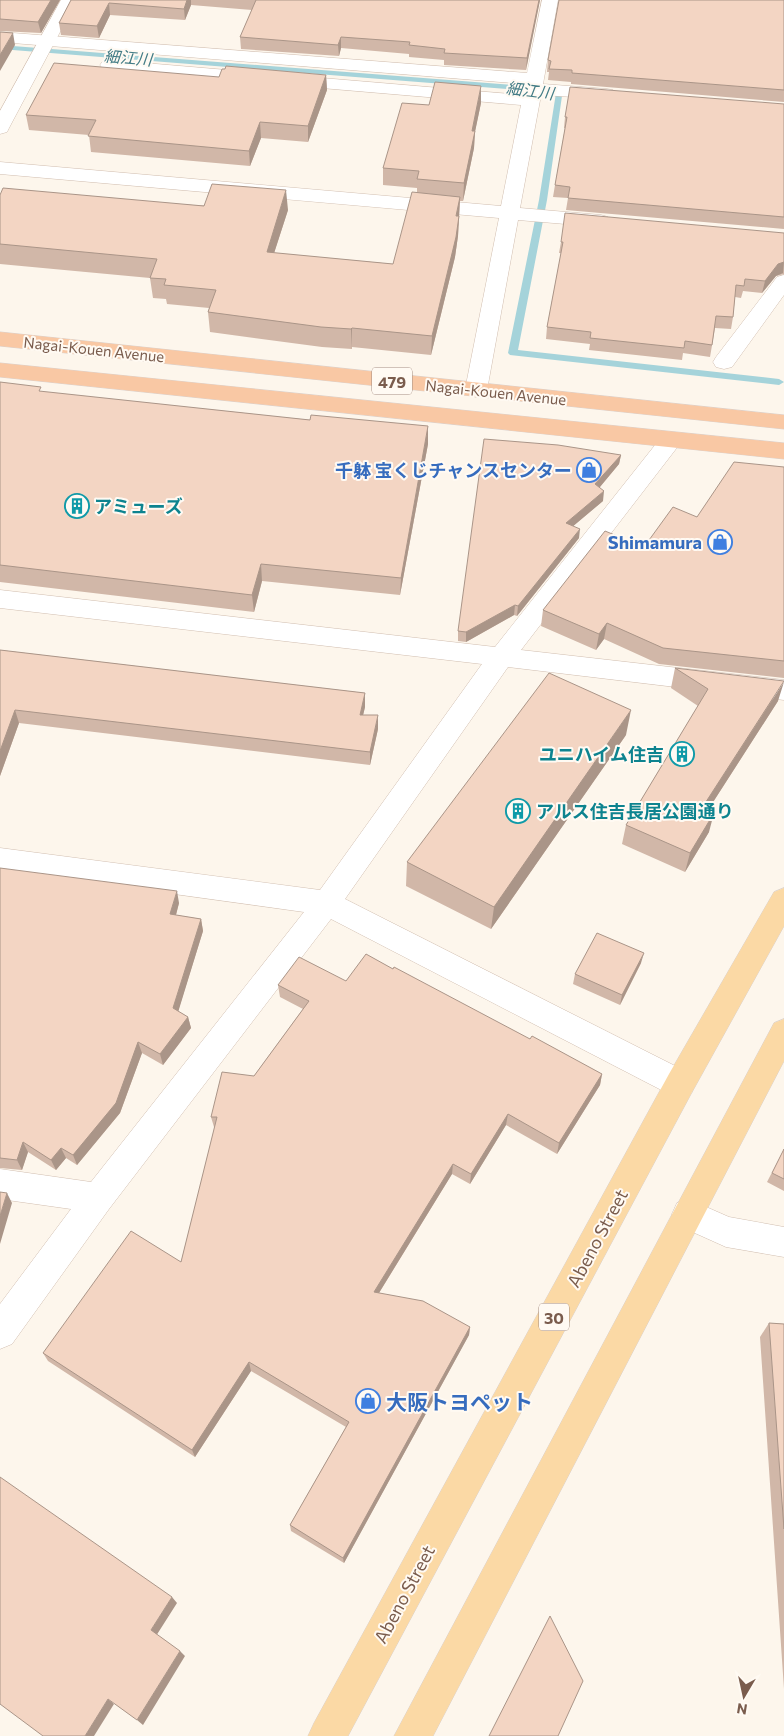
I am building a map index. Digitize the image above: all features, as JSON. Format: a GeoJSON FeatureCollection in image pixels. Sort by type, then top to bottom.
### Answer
{"type":"FeatureCollection","features":[{"type":"Feature","properties":{"kind":"highway","name":"Nagai-Kouen Avenue"},"geometry":{"type":"LineString","coordinates":[[0,340],[784,422]]}},
{"type":"Feature","properties":{"kind":"highway","name":"Nagai-Kouen Avenue"},"geometry":{"type":"LineString","coordinates":[[0,370],[784,451]]}},
{"type":"Feature","properties":{"kind":"main road","name":"Abeno Street"},"geometry":{"type":"LineString","coordinates":[[326,1736],[680,1084],[784,900]]}},
{"type":"Feature","properties":{"kind":"main road"},"geometry":{"type":"LineString","coordinates":[[412,1736],[784,1032]]}},
{"type":"Feature","properties":{"kind":"street"},"geometry":{"type":"LineString","coordinates":[[0,128],[69,0]]}},
{"type":"Feature","properties":{"kind":"street"},"geometry":{"type":"LineString","coordinates":[[476,390],[550,0]]}},
{"type":"Feature","properties":{"kind":"street"},"geometry":{"type":"LineString","coordinates":[[0,38],[620,96]]}},
{"type":"Feature","properties":{"kind":"street"},"geometry":{"type":"LineString","coordinates":[[19,58],[57,61]]}},
{"type":"Feature","properties":{"kind":"street"},"geometry":{"type":"LineString","coordinates":[[97,64],[533,89]]}},
{"type":"Feature","properties":{"kind":"street"},"geometry":{"type":"LineString","coordinates":[[0,168],[618,222]]}},
{"type":"Feature","properties":{"kind":"street"},"geometry":{"type":"LineString","coordinates":[[724,362],[784,281]]}},
{"type":"Feature","properties":{"kind":"street"},"geometry":{"type":"LineString","coordinates":[[0,1332],[98,1198],[327,903],[502,656],[671,440]]}},
{"type":"Feature","properties":{"kind":"street"},"geometry":{"type":"LineString","coordinates":[[0,599],[784,690]]}},
{"type":"Feature","properties":{"kind":"street"},"geometry":{"type":"LineString","coordinates":[[0,859],[327,903],[680,1084]]}},
{"type":"Feature","properties":{"kind":"street"},"geometry":{"type":"LineString","coordinates":[[0,1184],[98,1198]]}},
{"type":"Feature","properties":{"kind":"street"},"geometry":{"type":"LineString","coordinates":[[688,1214],[726,1232],[784,1242]]}},
{"type":"Feature","properties":{"kind":"building"},"geometry":{"type":"Polygon","coordinates":[[[0,0],[51,0],[38,22],[0,19],[0,0]]]}},
{"type":"Feature","properties":{"kind":"building"},"geometry":{"type":"Polygon","coordinates":[[[71,0],[187,0],[184,9],[109,3],[97,26],[59,23],[71,0]]]}},
{"type":"Feature","properties":{"kind":"building"},"geometry":{"type":"Polygon","coordinates":[[[256,0],[539,0],[527,58],[444,53],[445,49],[409,45],[410,42],[341,37],[338,45],[240,37],[256,0]]]}},
{"type":"Feature","properties":{"kind":"building"},"geometry":{"type":"Polygon","coordinates":[[[559,0],[784,0],[784,90],[572,73],[572,70],[549,69],[551,61],[548,60],[559,0]]]}},
{"type":"Feature","properties":{"kind":"building"},"geometry":{"type":"Polygon","coordinates":[[[0,32],[13,33],[0,55],[0,32]]]}},
{"type":"Feature","properties":{"kind":"building"},"geometry":{"type":"Polygon","coordinates":[[[54,63],[219,77],[222,69],[225,69],[226,66],[326,75],[308,126],[260,122],[249,151],[88,136],[96,120],[26,115],[54,63]]]}},
{"type":"Feature","properties":{"kind":"building"},"geometry":{"type":"Polygon","coordinates":[[[435,82],[481,86],[472,131],[475,131],[464,183],[417,179],[419,171],[383,168],[402,103],[429,105],[435,82]]]}},
{"type":"Feature","properties":{"kind":"building"},"geometry":{"type":"Polygon","coordinates":[[[570,87],[784,104],[784,217],[568,198],[570,187],[555,185],[567,117],[565,117],[570,87]]]}},
{"type":"Feature","properties":{"kind":"building"},"geometry":{"type":"Polygon","coordinates":[[[212,184],[286,190],[267,252],[393,264],[412,192],[460,197],[456,216],[459,216],[456,237],[432,336],[352,328],[321,327],[208,312],[216,290],[164,285],[166,279],[150,278],[157,259],[0,244],[0,195],[3,188],[204,206],[212,184]]]}},
{"type":"Feature","properties":{"kind":"building"},"geometry":{"type":"Polygon","coordinates":[[[565,213],[784,233],[784,262],[778,264],[765,281],[745,279],[744,286],[736,285],[733,317],[716,316],[712,345],[685,341],[684,348],[590,338],[591,332],[547,327],[563,242],[561,242],[565,213]]]}},
{"type":"Feature","properties":{"kind":"building"},"geometry":{"type":"Polygon","coordinates":[[[0,382],[41,387],[39,391],[310,420],[311,415],[428,426],[401,578],[261,564],[252,595],[0,565],[0,382]]]}},
{"type":"Feature","properties":{"kind":"building"},"geometry":{"type":"Polygon","coordinates":[[[484,439],[558,445],[621,455],[595,484],[604,491],[566,523],[580,529],[518,606],[515,605],[466,632],[458,631],[484,439]]]}},
{"type":"Feature","properties":{"kind":"building"},"geometry":{"type":"Polygon","coordinates":[[[734,462],[784,467],[784,661],[663,648],[607,623],[599,634],[543,610],[605,531],[644,547],[673,507],[697,517],[734,462]]]}},
{"type":"Feature","properties":{"kind":"building"},"geometry":{"type":"Polygon","coordinates":[[[0,650],[365,693],[360,715],[378,715],[370,752],[15,710],[0,751],[0,650]]]}},
{"type":"Feature","properties":{"kind":"building"},"geometry":{"type":"Polygon","coordinates":[[[675,668],[784,681],[702,808],[714,813],[690,853],[626,825],[708,689],[675,668]]]}},
{"type":"Feature","properties":{"kind":"building","name":"アルス住吉長居公園通り"},"geometry":{"type":"Polygon","coordinates":[[[549,673],[631,710],[494,907],[407,862],[549,673]]]}},
{"type":"Feature","properties":{"kind":"building"},"geometry":{"type":"Polygon","coordinates":[[[0,868],[177,891],[170,914],[201,919],[173,1008],[188,1017],[160,1054],[138,1042],[116,1103],[73,1155],[61,1148],[51,1160],[23,1142],[17,1160],[0,1158],[0,868]]]}},
{"type":"Feature","properties":{"kind":"building"},"geometry":{"type":"Polygon","coordinates":[[[597,933],[644,953],[622,995],[575,974],[597,933]]]}},
{"type":"Feature","properties":{"kind":"building"},"geometry":{"type":"Polygon","coordinates":[[[366,954],[530,1039],[532,1036],[602,1074],[559,1143],[508,1114],[471,1174],[453,1164],[374,1292],[423,1301],[470,1327],[343,1558],[290,1525],[349,1422],[249,1362],[192,1450],[43,1353],[131,1231],[181,1262],[217,1117],[211,1117],[222,1072],[254,1076],[309,1001],[278,985],[299,957],[346,981],[366,954]]]}},
{"type":"Feature","properties":{"kind":"building"},"geometry":{"type":"Polygon","coordinates":[[[784,1149],[784,1179],[772,1173],[784,1149]]]}},
{"type":"Feature","properties":{"kind":"building"},"geometry":{"type":"Polygon","coordinates":[[[0,1192],[7,1193],[0,1216],[0,1192]]]}},
{"type":"Feature","properties":{"kind":"building"},"geometry":{"type":"Polygon","coordinates":[[[769,1323],[784,1324],[784,1529],[769,1323]]]}},
{"type":"Feature","properties":{"kind":"building"},"geometry":{"type":"Polygon","coordinates":[[[0,1477],[172,1597],[151,1630],[180,1651],[137,1720],[108,1699],[85,1736],[43,1736],[0,1704],[0,1477]]]}},
{"type":"Feature","properties":{"kind":"building"},"geometry":{"type":"Polygon","coordinates":[[[550,1616],[583,1681],[558,1736],[489,1736],[550,1616]]]}},
{"type":"Feature","properties":{"kind":"waterway","name":"細江川"},"geometry":{"type":"LineString","coordinates":[[0,47],[560,91],[543,200],[513,353],[779,382]]}},
{"type":"Feature","properties":{"kind":"place","name":"千躰 宝くじチャンスセンター"},"geometry":{"type":"Point","coordinates":[589,470]}},
{"type":"Feature","properties":{"kind":"place","name":"アミューズ"},"geometry":{"type":"Point","coordinates":[77,506]}},
{"type":"Feature","properties":{"kind":"place","name":"Shimamura"},"geometry":{"type":"Point","coordinates":[720,542]}},
{"type":"Feature","properties":{"kind":"place","name":"ユニハイム住吉"},"geometry":{"type":"Point","coordinates":[682,754]}},
{"type":"Feature","properties":{"kind":"place","name":"アルス住吉長居公園通り"},"geometry":{"type":"Point","coordinates":[518,811]}},
{"type":"Feature","properties":{"kind":"place","name":"大阪トヨペット"},"geometry":{"type":"Point","coordinates":[368,1401]}}]}
